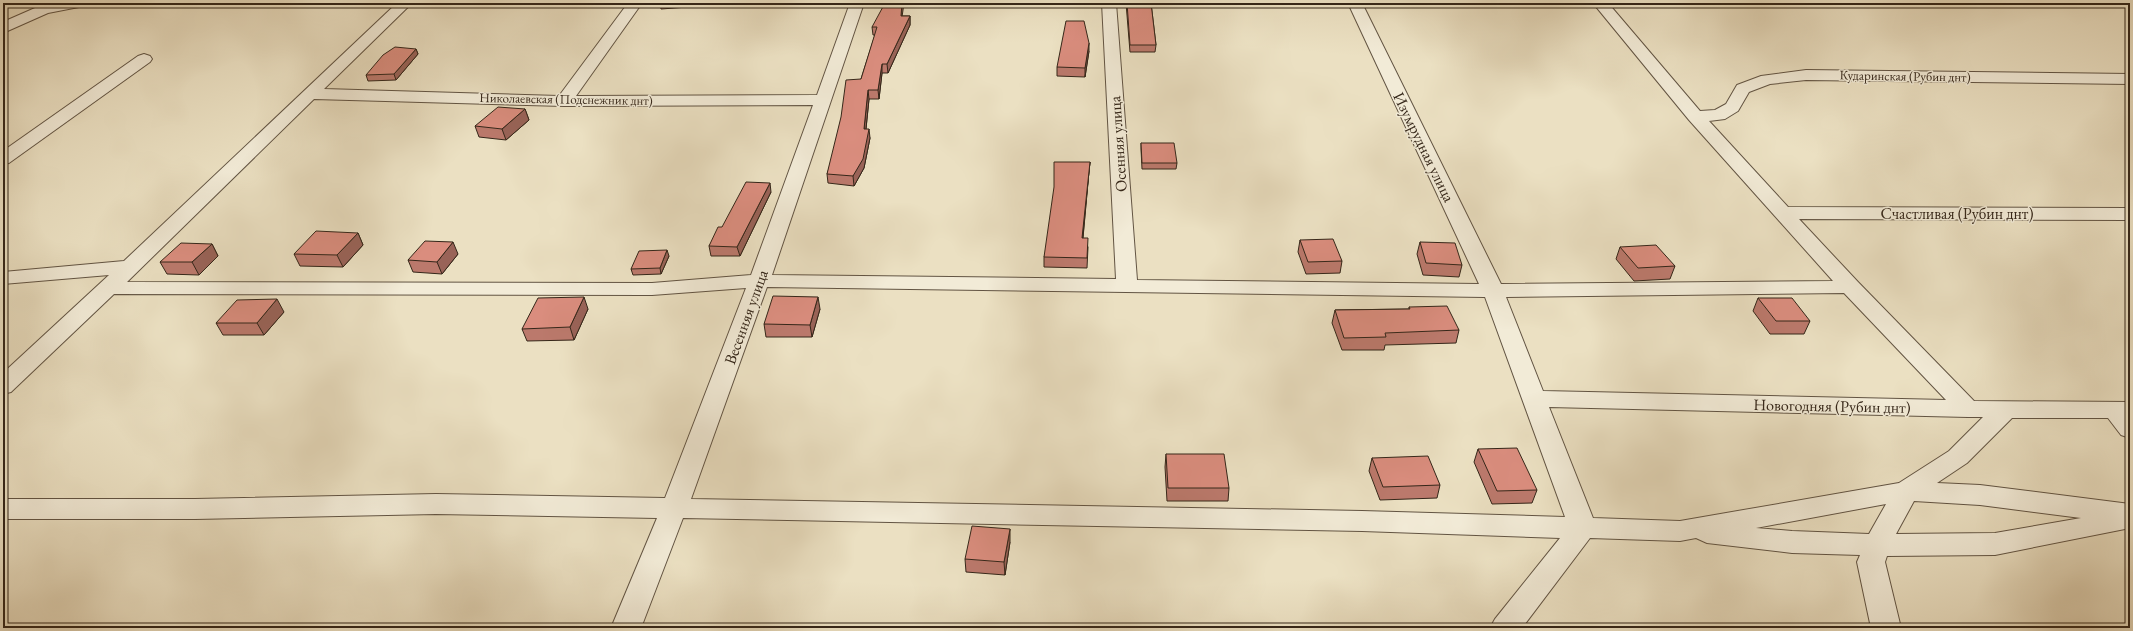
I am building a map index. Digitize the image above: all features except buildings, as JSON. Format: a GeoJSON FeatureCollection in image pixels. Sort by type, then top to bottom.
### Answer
{"type":"FeatureCollection","features":[{"type":"Feature","properties":{"kind":"street"},"geometry":{"type":"LineString","coordinates":[[3,28],[42,6],[79,3]]}},
{"type":"Feature","properties":{"kind":"street"},"geometry":{"type":"LineString","coordinates":[[3,386],[108,288],[404,3]]}},
{"type":"Feature","properties":{"kind":"street"},"geometry":{"type":"LineString","coordinates":[[564,101],[635,3]]}},
{"type":"Feature","properties":{"kind":"street","name":"Весенняя улица"},"geometry":{"type":"LineString","coordinates":[[626,628],[675,509],[760,281],[857,3]]}},
{"type":"Feature","properties":{"kind":"street","name":"Осенняя улица"},"geometry":{"type":"LineString","coordinates":[[1109,3],[1126,285]]}},
{"type":"Feature","properties":{"kind":"street","name":"Изумрудная улица"},"geometry":{"type":"LineString","coordinates":[[1355,3],[1493,291],[1583,528]]}},
{"type":"Feature","properties":{"kind":"street"},"geometry":{"type":"LineString","coordinates":[[1600,3],[1694,116],[1850,287],[1968,409]]}},
{"type":"Feature","properties":{"kind":"street"},"geometry":{"type":"LineString","coordinates":[[3,159],[144,59]]}},
{"type":"Feature","properties":{"kind":"street","name":"Кударинская (Рубин днт)"},"geometry":{"type":"LineString","coordinates":[[1694,116],[1720,115],[1732,107],[1743,89],[1768,79],[1806,75],[2130,79]]}},
{"type":"Feature","properties":{"kind":"street","name":"Николаевская (Подснежник днт)"},"geometry":{"type":"LineString","coordinates":[[310,94],[564,101],[823,100]]}},
{"type":"Feature","properties":{"kind":"street","name":"Счастливая (Рубин днт)"},"geometry":{"type":"LineString","coordinates":[[1784,213],[2130,214]]}},
{"type":"Feature","properties":{"kind":"street"},"geometry":{"type":"LineString","coordinates":[[3,278],[129,267]]}},
{"type":"Feature","properties":{"kind":"street"},"geometry":{"type":"LineString","coordinates":[[108,288],[652,290],[760,281],[1493,291],[1850,287]]}},
{"type":"Feature","properties":{"kind":"street","name":"Новогодняя (Рубин днт)"},"geometry":{"type":"LineString","coordinates":[[1533,399],[1968,409],[2122,410]]}},
{"type":"Feature","properties":{"kind":"street"},"geometry":{"type":"LineString","coordinates":[[1886,628],[1871,562],[1877,545],[1906,491],[1958,456],[2006,409]]}},
{"type":"Feature","properties":{"kind":"street"},"geometry":{"type":"LineString","coordinates":[[2122,410],[2130,429]]}},
{"type":"Feature","properties":{"kind":"street"},"geometry":{"type":"LineString","coordinates":[[1680,531],[1906,491],[1980,495],[2130,514]]}},
{"type":"Feature","properties":{"kind":"street"},"geometry":{"type":"LineString","coordinates":[[3,509],[195,509],[436,504],[1362,521],[1680,531],[1792,542],[1877,545],[1995,544],[2130,519]]}},
{"type":"Feature","properties":{"kind":"street"},"geometry":{"type":"LineString","coordinates":[[1505,628],[1583,528]]}}]}
